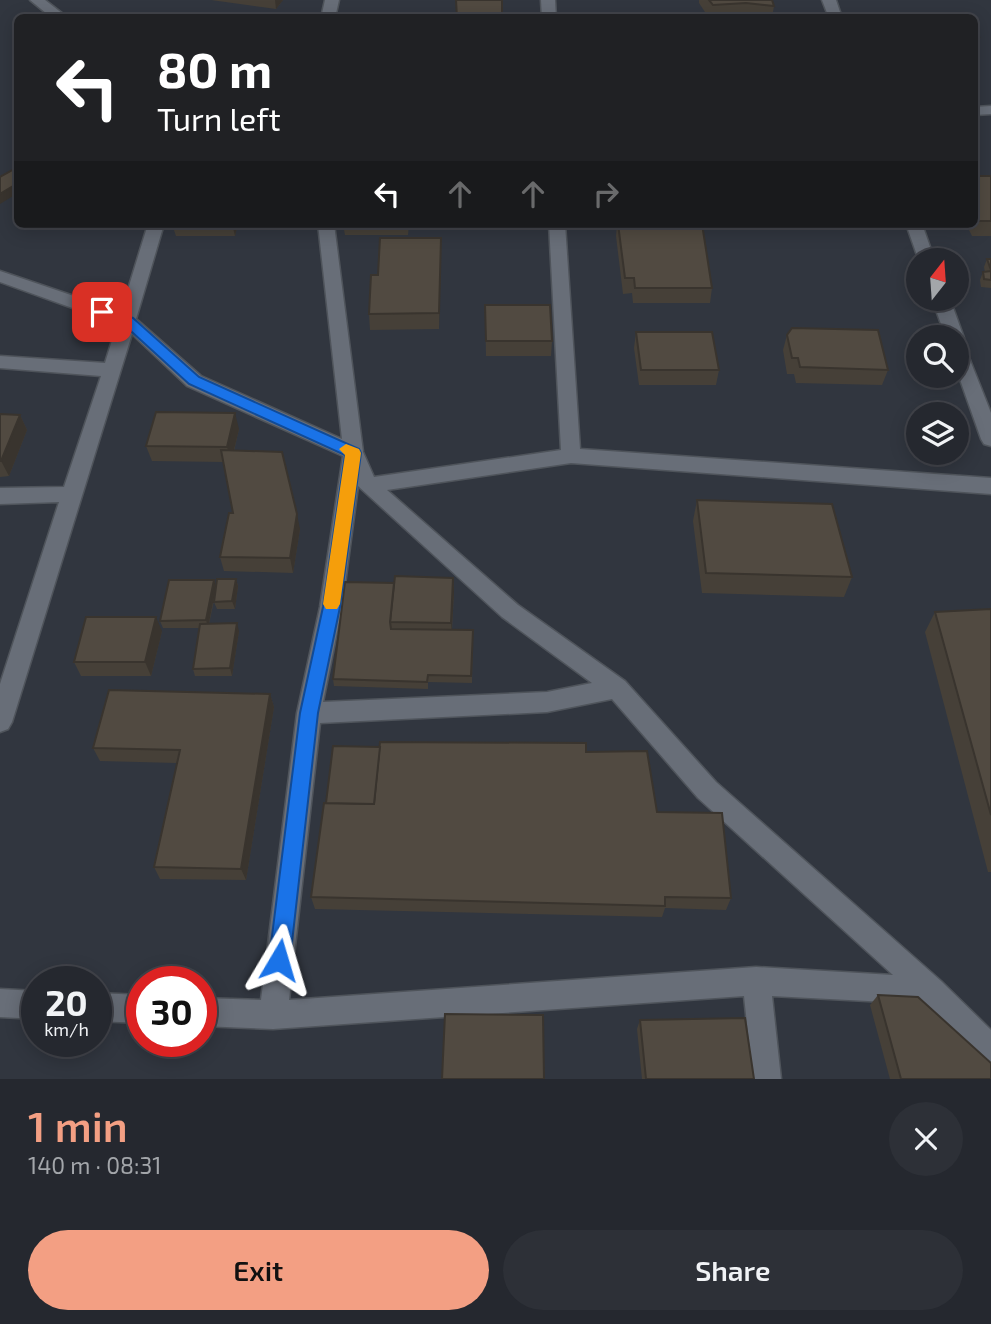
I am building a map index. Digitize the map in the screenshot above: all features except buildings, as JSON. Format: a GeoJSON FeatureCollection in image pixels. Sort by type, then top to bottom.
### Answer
{"type":"FeatureCollection","features":[{"type":"Feature","properties":{"kind":"street"},"geometry":{"type":"LineString","coordinates":[[37,0],[56,14]]}},
{"type":"Feature","properties":{"kind":"street"},"geometry":{"type":"LineString","coordinates":[[0,722],[7,674],[73,494],[155,228]]}},
{"type":"Feature","properties":{"kind":"street"},"geometry":{"type":"LineString","coordinates":[[273,1015],[309,713],[331,607],[353,453],[326,228]]}},
{"type":"Feature","properties":{"kind":"street"},"geometry":{"type":"LineString","coordinates":[[558,228],[571,456]]}},
{"type":"Feature","properties":{"kind":"street"},"geometry":{"type":"LineString","coordinates":[[916,228],[923,248]]}},
{"type":"Feature","properties":{"kind":"street"},"geometry":{"type":"LineString","coordinates":[[0,276],[128,321],[194,381],[353,453],[368,485],[510,611],[617,688],[707,790],[931,991],[991,1050]]}},
{"type":"Feature","properties":{"kind":"street"},"geometry":{"type":"LineString","coordinates":[[0,362],[109,370]]}},
{"type":"Feature","properties":{"kind":"street"},"geometry":{"type":"LineString","coordinates":[[969,378],[991,439]]}},
{"type":"Feature","properties":{"kind":"street"},"geometry":{"type":"LineString","coordinates":[[368,485],[571,456],[991,486]]}},
{"type":"Feature","properties":{"kind":"street"},"geometry":{"type":"LineString","coordinates":[[0,496],[73,494]]}},
{"type":"Feature","properties":{"kind":"street"},"geometry":{"type":"LineString","coordinates":[[309,713],[547,702],[617,688]]}},
{"type":"Feature","properties":{"kind":"street"},"geometry":{"type":"LineString","coordinates":[[217,1013],[273,1015],[755,981],[931,991]]}},
{"type":"Feature","properties":{"kind":"street"},"geometry":{"type":"LineString","coordinates":[[755,981],[767,1079]]}},
{"type":"Feature","properties":{"kind":"street"},"geometry":{"type":"LineString","coordinates":[[0,1003],[21,1004]]}},
{"type":"Feature","properties":{"kind":"slow traffic"},"geometry":{"type":"LineString","coordinates":[[332,604],[353,453],[346,449]]}},
{"type":"Feature","properties":{"kind":"route"},"geometry":{"type":"LineString","coordinates":[[102,312],[128,321],[194,381],[353,453],[331,607],[309,713],[279,960]]}}]}
